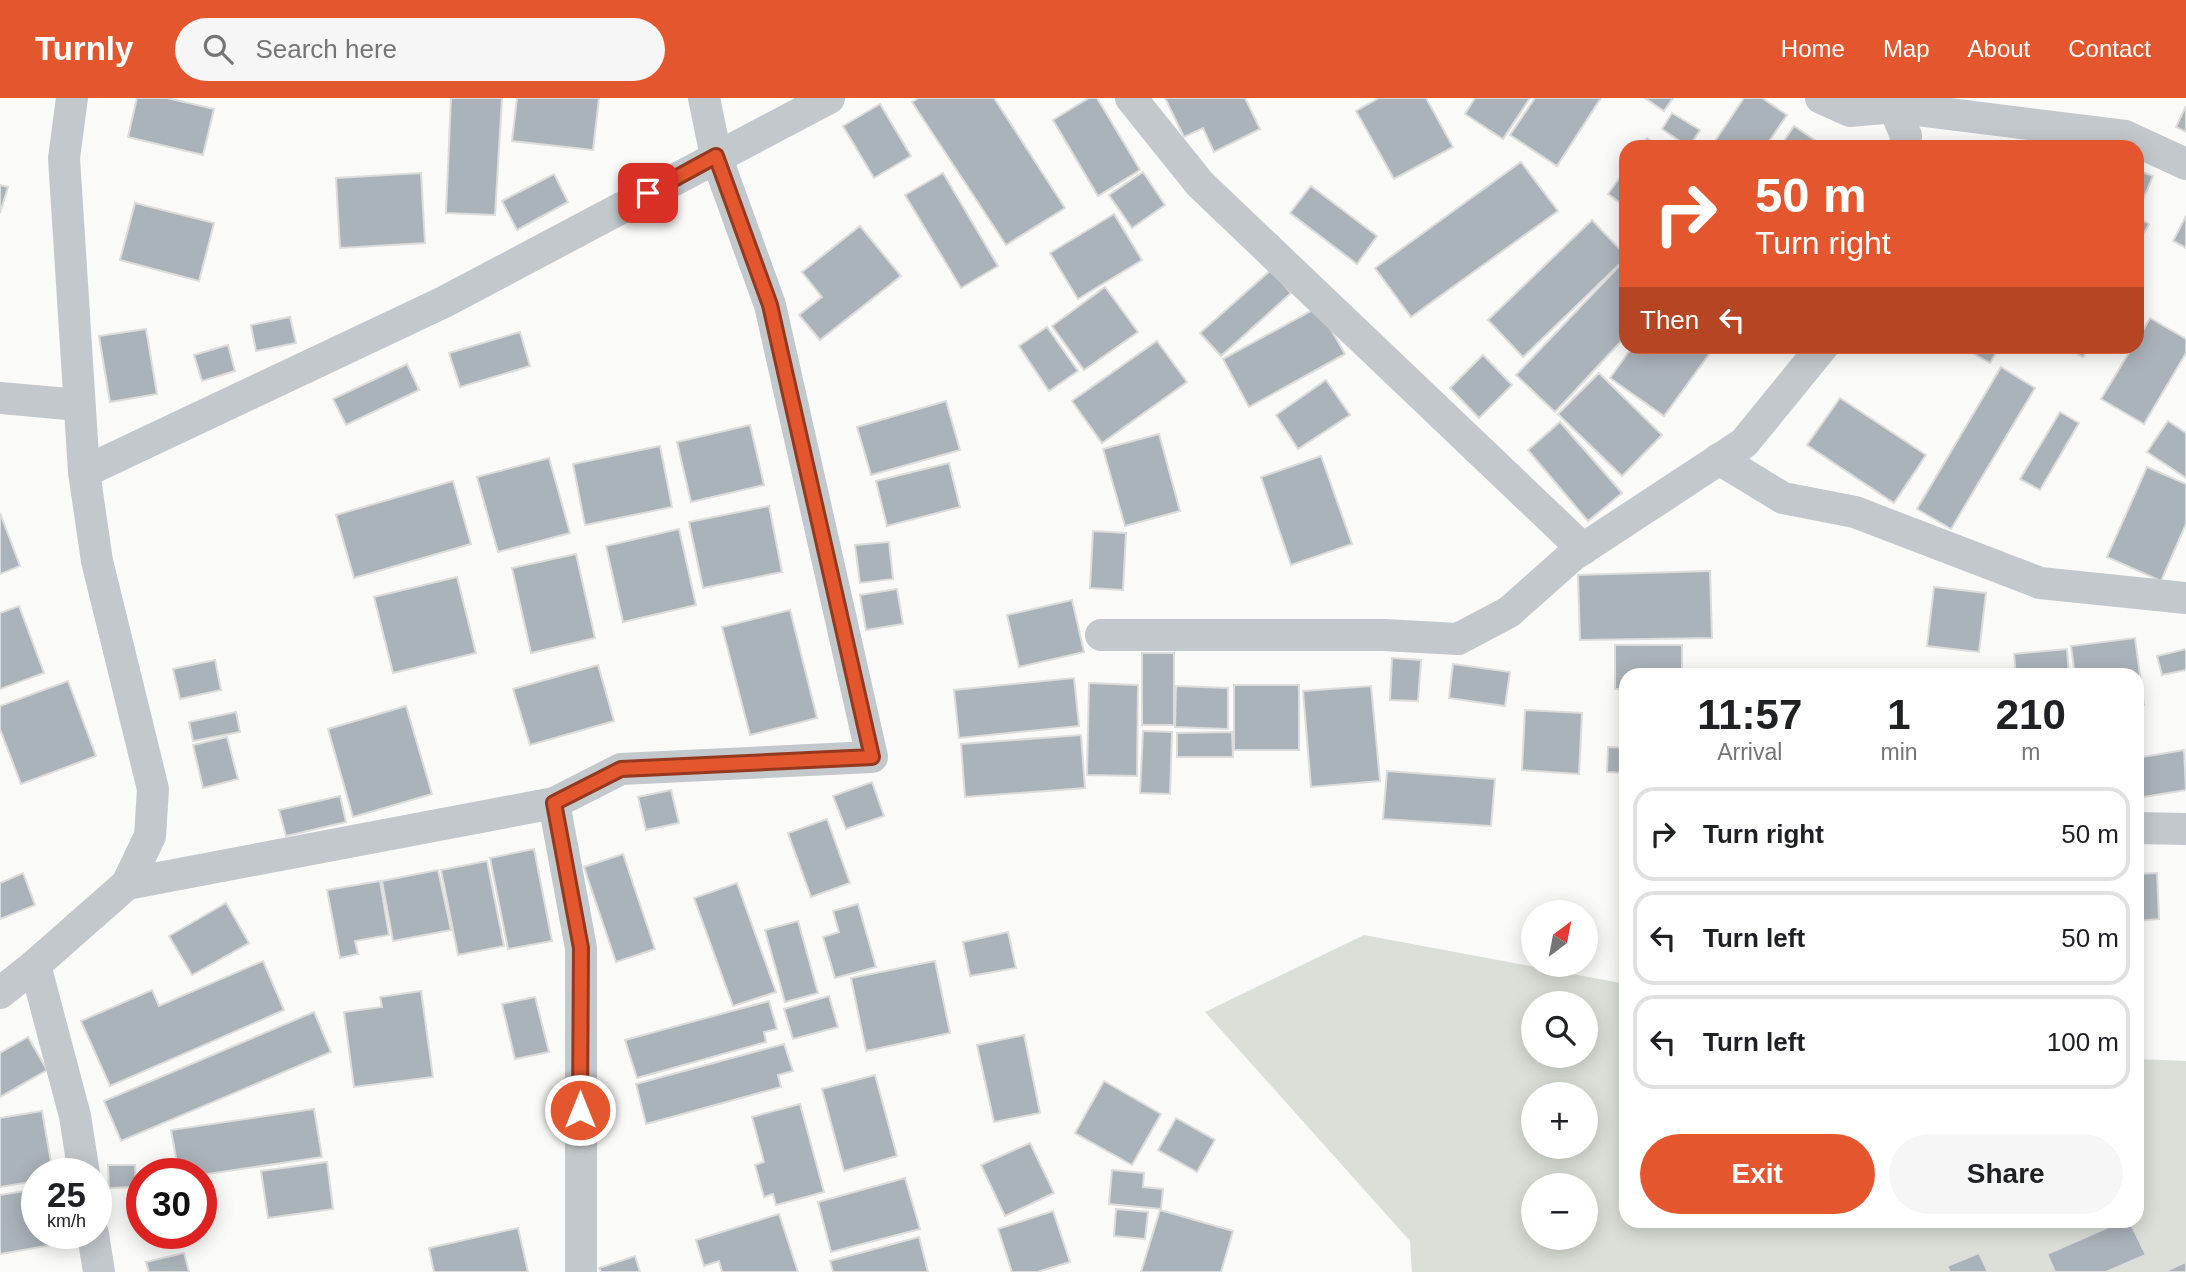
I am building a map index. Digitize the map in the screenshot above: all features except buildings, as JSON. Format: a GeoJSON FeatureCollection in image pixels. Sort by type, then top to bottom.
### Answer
{"type":"FeatureCollection","features":[{"type":"Feature","properties":{"kind":"street"},"geometry":{"type":"LineString","coordinates":[[0,993],[127,884],[150,836],[153,789],[97,561],[84,471],[64,158],[72,98]]}},
{"type":"Feature","properties":{"kind":"street"},"geometry":{"type":"LineString","coordinates":[[127,884],[554,803],[621,769],[872,757],[770,305],[716,156],[704,98]]}},
{"type":"Feature","properties":{"kind":"street"},"geometry":{"type":"LineString","coordinates":[[84,471],[444,302],[829,98]]}},
{"type":"Feature","properties":{"kind":"street"},"geometry":{"type":"LineString","coordinates":[[1131,98],[1200,184],[1583,549]]}},
{"type":"Feature","properties":{"kind":"street"},"geometry":{"type":"LineString","coordinates":[[1821,98],[1850,111],[1894,107],[2125,136],[2134,140]]}},
{"type":"Feature","properties":{"kind":"street"},"geometry":{"type":"LineString","coordinates":[[1894,107],[1906,140]]}},
{"type":"Feature","properties":{"kind":"street"},"geometry":{"type":"LineString","coordinates":[[2144,145],[2186,164]]}},
{"type":"Feature","properties":{"kind":"street"},"geometry":{"type":"LineString","coordinates":[[1101,635],[1384,635],[1458,639],[1509,612],[1572,556],[1744,443],[1816,354]]}},
{"type":"Feature","properties":{"kind":"street"},"geometry":{"type":"LineString","coordinates":[[0,398],[79,405]]}},
{"type":"Feature","properties":{"kind":"street"},"geometry":{"type":"LineString","coordinates":[[1719,459],[1783,498],[1855,512],[2040,583],[2186,597]]}},
{"type":"Feature","properties":{"kind":"street"},"geometry":{"type":"LineString","coordinates":[[554,803],[581,948],[581,1272]]}},
{"type":"Feature","properties":{"kind":"street"},"geometry":{"type":"LineString","coordinates":[[2144,828],[2186,829]]}},
{"type":"Feature","properties":{"kind":"street"},"geometry":{"type":"LineString","coordinates":[[35,965],[75,1116],[82,1158]]}},
{"type":"Feature","properties":{"kind":"street"},"geometry":{"type":"LineString","coordinates":[[95,1249],[99,1272]]}},
{"type":"Feature","properties":{"kind":"shaded area"},"geometry":{"type":"Polygon","coordinates":[[[1364,935],[1521,964],[1521,977],[1589,977],[1619,983],[1619,1228],[2144,1228],[2144,1059],[2186,1061],[2186,1272],[1412,1272],[1410,1241],[1205,1012],[1364,935]]]}},
{"type":"Feature","properties":{"kind":"route"},"geometry":{"type":"LineString","coordinates":[[580,1110],[581,948],[554,803],[621,769],[872,757],[770,305],[716,156],[648,193]]}}]}
